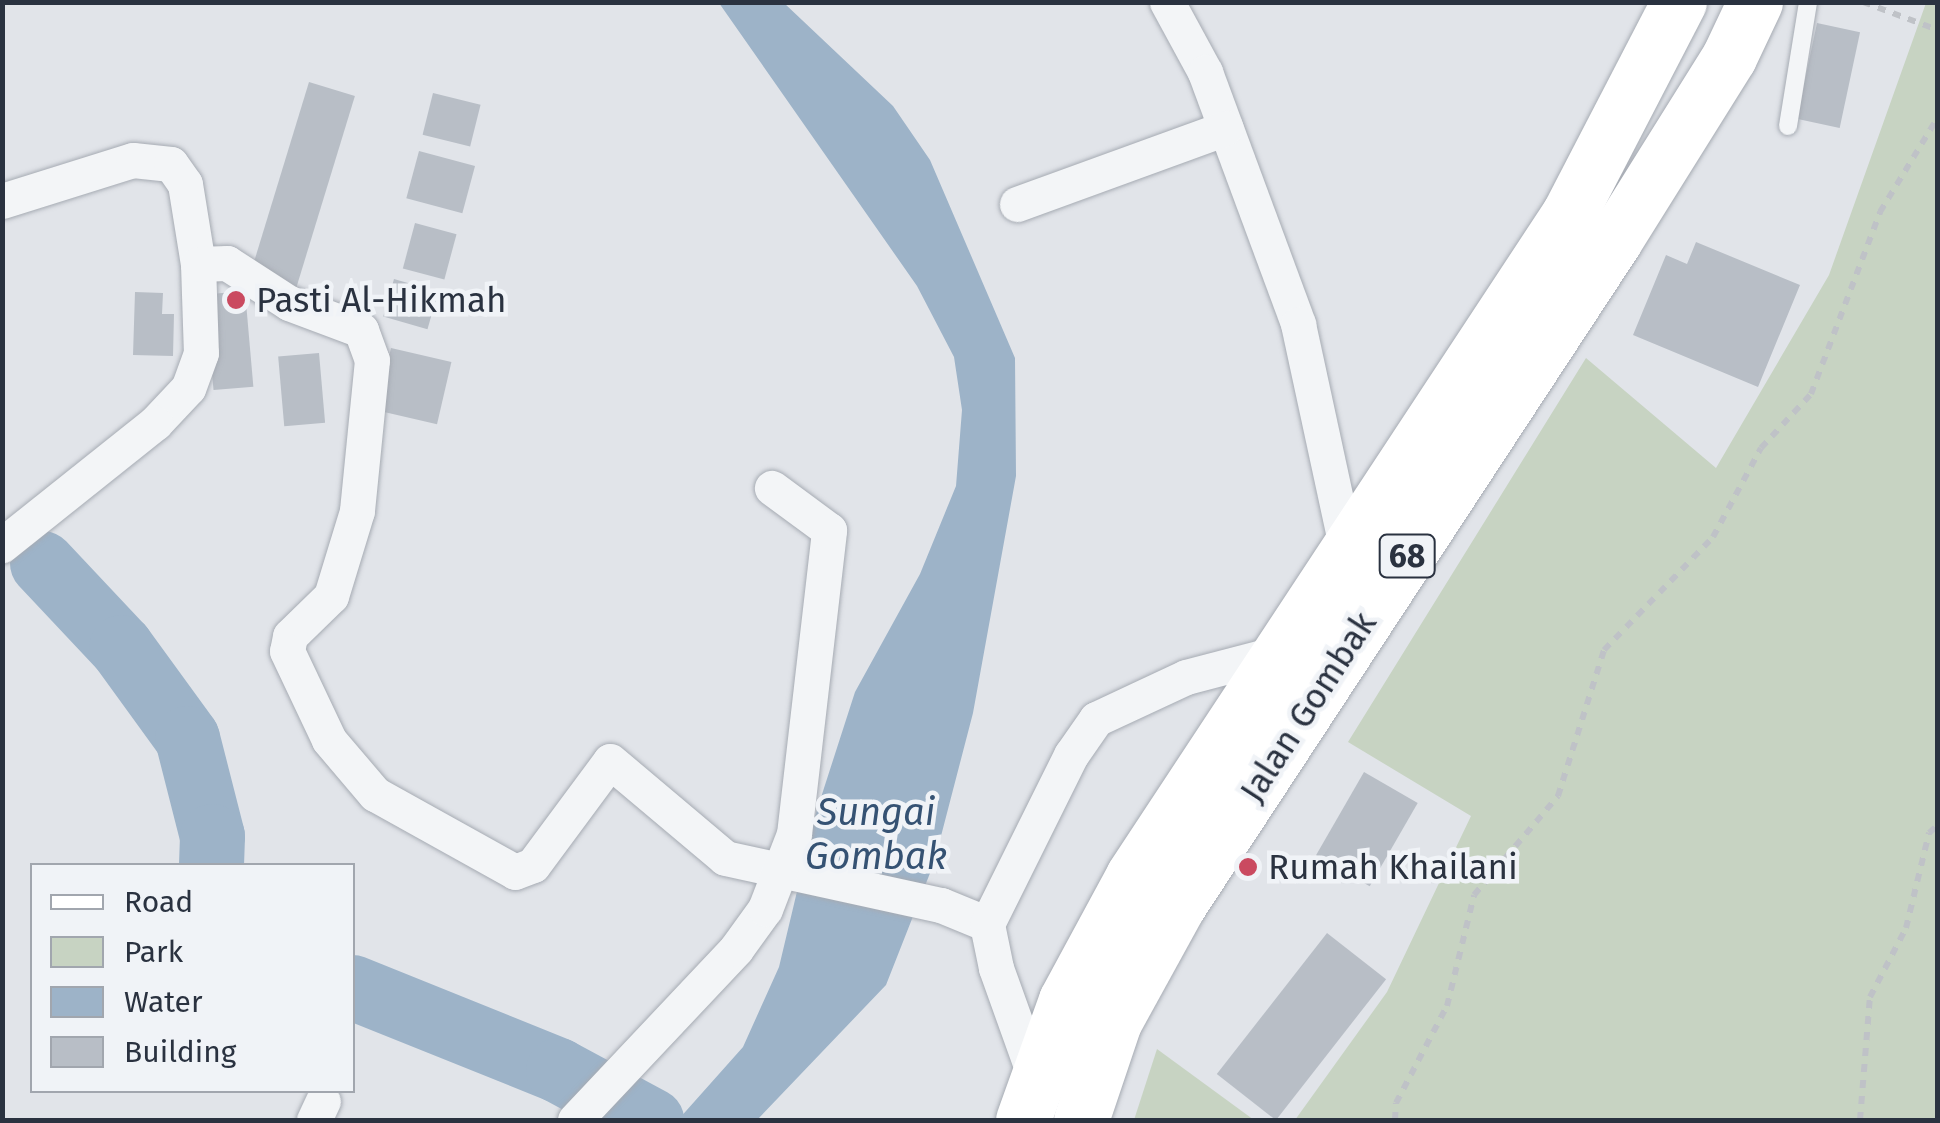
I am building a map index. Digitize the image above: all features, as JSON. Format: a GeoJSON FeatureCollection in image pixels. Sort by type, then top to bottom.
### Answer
{"type":"FeatureCollection","features":[{"type":"Feature","properties":{"kind":"main road","name":"Jalan Gombak"},"geometry":{"type":"LineString","coordinates":[[1029,1099],[1066,1000],[1134,876],[1569,214],[1679,2]]}},
{"type":"Feature","properties":{"kind":"main road","name":"Jalan Gombak"},"geometry":{"type":"LineString","coordinates":[[1081,1120],[1114,1022],[1179,904],[1614,241],[1728,57],[1755,2]]}},
{"type":"Feature","properties":{"kind":"street"},"geometry":{"type":"LineString","coordinates":[[1167,2],[1226,128],[1298,324],[1348,550]]}},
{"type":"Feature","properties":{"kind":"street"},"geometry":{"type":"LineString","coordinates":[[1017,204],[1226,128]]}},
{"type":"Feature","properties":{"kind":"street"},"geometry":{"type":"LineString","coordinates":[[2,546],[51,512],[188,388],[200,352],[198,264],[185,184],[171,164],[133,160],[5,194]]}},
{"type":"Feature","properties":{"kind":"street"},"geometry":{"type":"LineString","coordinates":[[198,264],[227,263],[288,302],[361,330],[372,360],[357,511],[331,596],[290,636],[287,651],[328,740],[375,794],[514,872],[534,864],[610,761],[725,858],[940,905],[987,924]]}},
{"type":"Feature","properties":{"kind":"street"},"geometry":{"type":"LineString","coordinates":[[578,1115],[736,949],[765,910],[782,873],[794,834],[806,762],[830,530],[772,488]]}},
{"type":"Feature","properties":{"kind":"street"},"geometry":{"type":"LineString","coordinates":[[1029,1099],[987,924],[1071,754],[1096,720],[1186,677],[1281,652]]}},
{"type":"Feature","properties":{"kind":"lane"},"geometry":{"type":"LineString","coordinates":[[1788,126],[1808,2]]}},
{"type":"Feature","properties":{"kind":"path"},"geometry":{"type":"LineString","coordinates":[[1863,2],[1938,30]]}},
{"type":"Feature","properties":{"kind":"path"},"geometry":{"type":"LineString","coordinates":[[1395,1120],[1396,1103],[1447,1006],[1474,895],[1558,796],[1604,650],[1713,538],[1761,448],[1812,394],[1880,212],[1938,117]]}},
{"type":"Feature","properties":{"kind":"path"},"geometry":{"type":"LineString","coordinates":[[1860,1120],[1870,997],[1906,928],[1929,833],[1938,824]]}},
{"type":"Feature","properties":{"kind":"green space"},"geometry":{"type":"Polygon","coordinates":[[[1926,3],[1938,3],[1937,1120],[1295,1120],[1387,992],[1471,816],[1348,742],[1586,358],[1716,468],[1829,275],[1926,3]]]}},
{"type":"Feature","properties":{"kind":"green space"},"geometry":{"type":"Polygon","coordinates":[[[1157,1049],[1254,1120],[1134,1120],[1157,1049]]]}},
{"type":"Feature","properties":{"kind":"water","name":"Sungai Gombak"},"geometry":{"type":"Polygon","coordinates":[[[719,3],[784,3],[893,106],[930,160],[1015,358],[1016,476],[973,713],[934,863],[886,985],[757,1120],[678,1120],[743,1047],[779,967],[815,816],[855,692],[920,574],[956,486],[962,410],[954,357],[917,286],[719,3]]]}},
{"type":"Feature","properties":{"kind":"building"},"geometry":{"type":"Polygon","coordinates":[[[1817,23],[1860,32],[1840,128],[1797,119],[1817,23]]]}},
{"type":"Feature","properties":{"kind":"building"},"geometry":{"type":"Polygon","coordinates":[[[309,82],[355,96],[296,288],[250,274],[309,82]]]}},
{"type":"Feature","properties":{"kind":"building"},"geometry":{"type":"Polygon","coordinates":[[[433,93],[481,105],[470,147],[423,135],[433,93]]]}},
{"type":"Feature","properties":{"kind":"building"},"geometry":{"type":"Polygon","coordinates":[[[419,151],[475,166],[462,213],[406,198],[419,151]]]}},
{"type":"Feature","properties":{"kind":"building"},"geometry":{"type":"Polygon","coordinates":[[[415,223],[457,234],[444,280],[403,268],[415,223]]]}},
{"type":"Feature","properties":{"kind":"building"},"geometry":{"type":"Polygon","coordinates":[[[1696,242],[1800,285],[1758,387],[1633,335],[1666,255],[1687,264],[1696,242]]]}},
{"type":"Feature","properties":{"kind":"building"},"geometry":{"type":"Polygon","coordinates":[[[394,279],[438,292],[427,329],[383,316],[394,279]]]}},
{"type":"Feature","properties":{"kind":"building"},"geometry":{"type":"Polygon","coordinates":[[[245,291],[253,387],[214,390],[205,294],[245,291]]]}},
{"type":"Feature","properties":{"kind":"building"},"geometry":{"type":"Polygon","coordinates":[[[135,292],[163,293],[162,314],[174,314],[173,356],[133,355],[135,292]]]}},
{"type":"Feature","properties":{"kind":"building"},"geometry":{"type":"Polygon","coordinates":[[[391,348],[451,362],[437,424],[377,410],[391,348]]]}},
{"type":"Feature","properties":{"kind":"building"},"geometry":{"type":"Polygon","coordinates":[[[319,353],[325,423],[284,426],[278,357],[319,353]]]}},
{"type":"Feature","properties":{"kind":"building"},"geometry":{"type":"Polygon","coordinates":[[[1364,772],[1418,803],[1370,886],[1316,855],[1364,772]]]}},
{"type":"Feature","properties":{"kind":"building"},"geometry":{"type":"Polygon","coordinates":[[[1327,933],[1386,979],[1276,1120],[1217,1074],[1327,933]]]}},
{"type":"Feature","properties":{"kind":"waterway"},"geometry":{"type":"LineString","coordinates":[[42,563],[121,647],[187,738],[212,836],[211,863]]}},
{"type":"Feature","properties":{"kind":"waterway"},"geometry":{"type":"LineString","coordinates":[[355,988],[558,1070],[651,1120]]}},
{"type":"Feature","properties":{"kind":"place","name":"Pasti Al-Hikmah"},"geometry":{"type":"Point","coordinates":[236,300]}},
{"type":"Feature","properties":{"kind":"place","name":"Rumah Khailani"},"geometry":{"type":"Point","coordinates":[1248,867]}}]}
